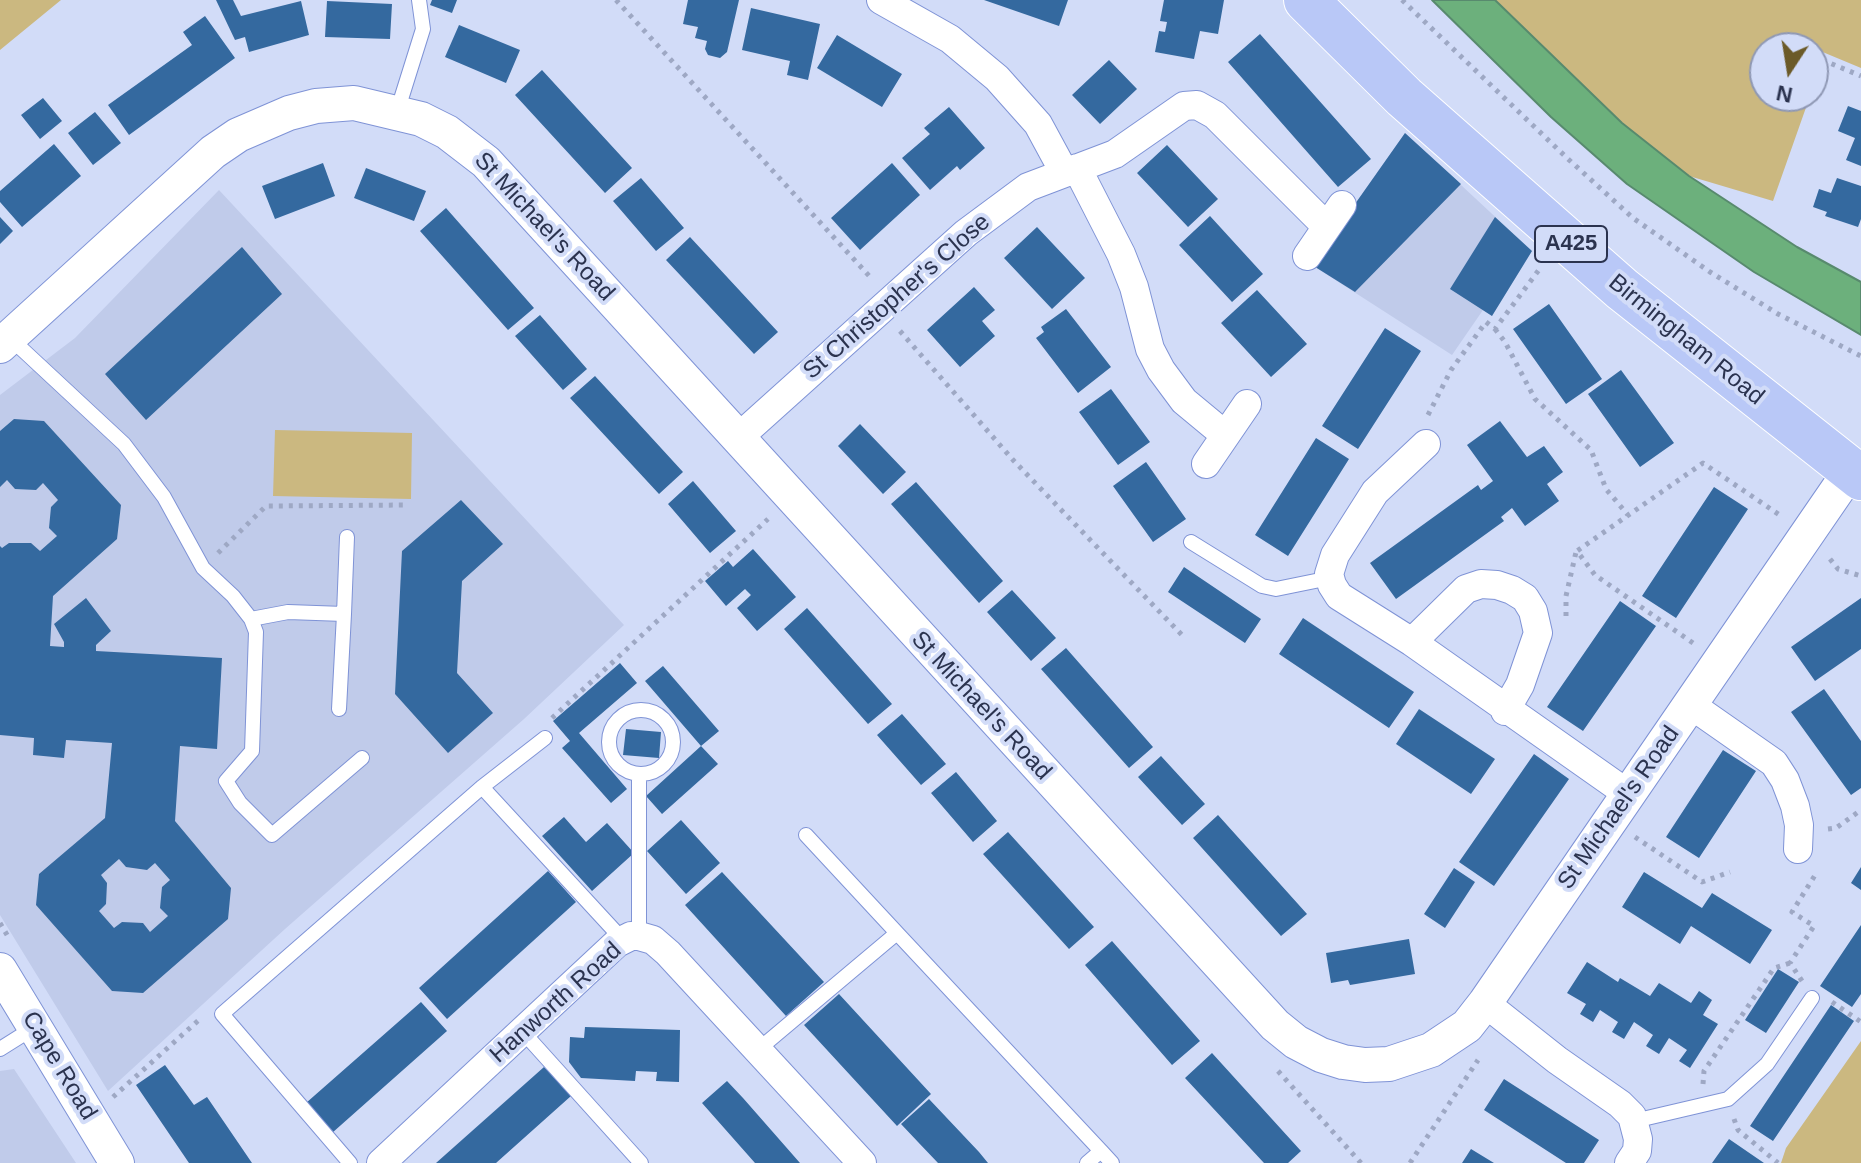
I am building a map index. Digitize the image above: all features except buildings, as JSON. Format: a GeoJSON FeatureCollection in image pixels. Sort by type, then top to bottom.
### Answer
{"type":"FeatureCollection","features":[{"type":"Feature","properties":{"kind":"main road","name":"Birmingham Road"},"geometry":{"type":"LineString","coordinates":[[1306,0],[1404,97],[1565,239],[1713,362],[1856,474]]}},
{"type":"Feature","properties":{"kind":"street"},"geometry":{"type":"LineString","coordinates":[[881,0],[950,39],[997,78],[1038,124],[1121,254],[1134,287],[1150,349],[1161,370],[1184,401],[1225,435]]}},
{"type":"Feature","properties":{"kind":"street","name":"St Michael's Road"},"geometry":{"type":"LineString","coordinates":[[5,342],[213,152],[238,135],[289,113],[316,106],[354,103],[421,119],[447,132],[486,162],[1275,1025],[1296,1042],[1343,1062],[1365,1065],[1389,1064],[1431,1050],[1467,1026],[1809,532],[1856,474]]}},
{"type":"Feature","properties":{"kind":"street","name":"St Christopher's Close"},"geometry":{"type":"LineString","coordinates":[[739,437],[966,233],[1028,187],[1115,154],[1184,106],[1197,105],[1227,125],[1334,216],[1307,256]]}},
{"type":"Feature","properties":{"kind":"street"},"geometry":{"type":"LineString","coordinates":[[1206,464],[1247,404]]}},
{"type":"Feature","properties":{"kind":"street"},"geometry":{"type":"LineString","coordinates":[[1426,444],[1375,492],[1335,555],[1330,578],[1339,596],[1412,642],[1505,711],[1628,794]]}},
{"type":"Feature","properties":{"kind":"street"},"geometry":{"type":"LineString","coordinates":[[1412,642],[1466,589],[1481,584],[1497,585],[1525,598],[1533,611],[1538,633],[1520,685],[1505,711]]}},
{"type":"Feature","properties":{"kind":"street"},"geometry":{"type":"LineString","coordinates":[[1691,705],[1774,763],[1785,780],[1795,806],[1799,825],[1798,849]]}},
{"type":"Feature","properties":{"kind":"street","name":"Hanworth Road"},"geometry":{"type":"LineString","coordinates":[[381,1163],[617,943],[631,938],[653,940],[668,953],[862,1163]]}},
{"type":"Feature","properties":{"kind":"street","name":"Cape Road"},"geometry":{"type":"LineString","coordinates":[[0,970],[117,1163]]}},
{"type":"Feature","properties":{"kind":"street"},"geometry":{"type":"LineString","coordinates":[[1485,1003],[1557,1060],[1620,1104],[1634,1121],[1638,1139],[1637,1151],[1629,1163]]}},
{"type":"Feature","properties":{"kind":"lane"},"geometry":{"type":"LineString","coordinates":[[397,112],[423,29],[419,0]]}},
{"type":"Feature","properties":{"kind":"lane"},"geometry":{"type":"LineString","coordinates":[[5,342],[124,444],[164,497],[203,568],[233,596],[251,619],[256,632],[252,751],[226,781],[240,803],[272,835],[362,758]]}},
{"type":"Feature","properties":{"kind":"lane"},"geometry":{"type":"LineString","coordinates":[[339,709],[347,537]]}},
{"type":"Feature","properties":{"kind":"lane"},"geometry":{"type":"LineString","coordinates":[[1191,542],[1262,586],[1276,589],[1330,578]]}},
{"type":"Feature","properties":{"kind":"lane"},"geometry":{"type":"LineString","coordinates":[[251,619],[288,612],[344,614]]}},
{"type":"Feature","properties":{"kind":"lane"},"geometry":{"type":"LineString","coordinates":[[648,711],[666,723],[673,742],[666,762],[659,769],[639,774],[620,766],[609,748],[609,738],[613,728],[627,713],[648,711]]}},
{"type":"Feature","properties":{"kind":"lane"},"geometry":{"type":"LineString","coordinates":[[350,1163],[222,1014],[482,787],[545,738]]}},
{"type":"Feature","properties":{"kind":"lane"},"geometry":{"type":"LineString","coordinates":[[631,938],[639,774]]}},
{"type":"Feature","properties":{"kind":"lane"},"geometry":{"type":"LineString","coordinates":[[482,787],[631,938]]}},
{"type":"Feature","properties":{"kind":"lane"},"geometry":{"type":"LineString","coordinates":[[806,835],[1112,1163]]}},
{"type":"Feature","properties":{"kind":"lane"},"geometry":{"type":"LineString","coordinates":[[759,1049],[897,933]]}},
{"type":"Feature","properties":{"kind":"lane"},"geometry":{"type":"LineString","coordinates":[[1634,1121],[1728,1099],[1767,1064],[1814,994]]}},
{"type":"Feature","properties":{"kind":"lane"},"geometry":{"type":"LineString","coordinates":[[0,1049],[35,1027]]}},
{"type":"Feature","properties":{"kind":"lane"},"geometry":{"type":"LineString","coordinates":[[523,1032],[641,1163]]}},
{"type":"Feature","properties":{"kind":"lane"},"geometry":{"type":"LineString","coordinates":[[1087,1163],[1101,1151]]}},
{"type":"Feature","properties":{"kind":"path"},"geometry":{"type":"LineString","coordinates":[[616,0],[885,303],[1014,461],[1182,635]]}},
{"type":"Feature","properties":{"kind":"path"},"geometry":{"type":"LineString","coordinates":[[1402,0],[1555,148],[1633,218],[1710,272],[1778,314],[1861,356]]}},
{"type":"Feature","properties":{"kind":"path"},"geometry":{"type":"LineString","coordinates":[[1829,63],[1861,76]]}},
{"type":"Feature","properties":{"kind":"path"},"geometry":{"type":"LineString","coordinates":[[1495,329],[1565,239]]}},
{"type":"Feature","properties":{"kind":"path"},"geometry":{"type":"LineString","coordinates":[[1426,444],[1420,424],[1433,409],[1451,370],[1486,322],[1505,342],[1535,399],[1591,450],[1606,489],[1628,515]]}},
{"type":"Feature","properties":{"kind":"path"},"geometry":{"type":"LineString","coordinates":[[1720,662],[1595,575],[1577,551],[1703,463],[1809,532]]}},
{"type":"Feature","properties":{"kind":"path"},"geometry":{"type":"LineString","coordinates":[[203,568],[266,506],[407,505]]}},
{"type":"Feature","properties":{"kind":"path"},"geometry":{"type":"LineString","coordinates":[[1631,835],[1702,882],[1730,872]]}},
{"type":"Feature","properties":{"kind":"path"},"geometry":{"type":"LineString","coordinates":[[1708,1104],[1702,1079],[1704,1071],[1774,968],[1790,963],[1814,926],[1792,912]]}},
{"type":"Feature","properties":{"kind":"path"},"geometry":{"type":"LineString","coordinates":[[1790,963],[1814,994],[1861,1022]]}},
{"type":"Feature","properties":{"kind":"path"},"geometry":{"type":"LineString","coordinates":[[1410,1163],[1474,1069],[1484,1048]]}},
{"type":"Feature","properties":{"kind":"path"},"geometry":{"type":"LineString","coordinates":[[1276,1068],[1361,1163]]}},
{"type":"Feature","properties":{"kind":"path"},"geometry":{"type":"LineString","coordinates":[[1728,1099],[1738,1130],[1778,1163]]}},
{"type":"Feature","properties":{"kind":"shaded area"},"geometry":{"type":"Polygon","coordinates":[[[0,0],[61,0],[0,50],[0,0]]]}},
{"type":"Feature","properties":{"kind":"shaded area"},"geometry":{"type":"Polygon","coordinates":[[[1432,0],[1495,0],[1622,123],[1689,176],[1797,247],[1861,282],[1861,335],[1754,272],[1627,184],[1551,117],[1432,0]]]}},
{"type":"Feature","properties":{"kind":"shaded area"},"geometry":{"type":"Polygon","coordinates":[[[1495,0],[1861,0],[1861,68],[1829,55],[1829,32],[1749,32],[1749,112],[1804,112],[1773,201],[1689,176],[1622,123],[1495,0]]]}},
{"type":"Feature","properties":{"kind":"shaded area"},"geometry":{"type":"Polygon","coordinates":[[[1405,133],[1532,251],[1492,316],[1483,310],[1452,355],[1312,265],[1405,133]]]}},
{"type":"Feature","properties":{"kind":"shaded area"},"geometry":{"type":"Polygon","coordinates":[[[219,190],[624,625],[524,719],[285,929],[108,1091],[0,915],[0,395],[75,338],[219,190]]]}},
{"type":"Feature","properties":{"kind":"shaded area"},"geometry":{"type":"Polygon","coordinates":[[[275,430],[412,433],[411,499],[273,496],[275,430]]]}},
{"type":"Feature","properties":{"kind":"shaded area"},"geometry":{"type":"Polygon","coordinates":[[[1861,1041],[1861,1163],[1781,1163],[1786,1148],[1861,1041]]]}},
{"type":"Feature","properties":{"kind":"shaded area"},"geometry":{"type":"Polygon","coordinates":[[[14,1069],[76,1163],[0,1163],[0,1071],[14,1069]]]}}]}
